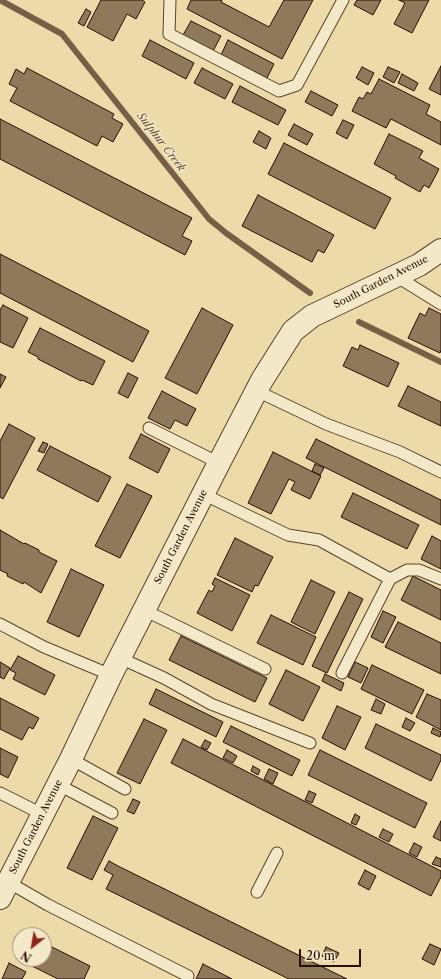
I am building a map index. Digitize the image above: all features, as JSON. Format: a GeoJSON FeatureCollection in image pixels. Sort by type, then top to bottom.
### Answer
{"type":"FeatureCollection","features":[{"type":"Feature","properties":{"kind":"street","name":"South Garden Avenue"},"geometry":{"type":"LineString","coordinates":[[4,890],[71,759],[115,666],[219,463],[257,391],[293,331],[312,316],[418,265],[441,250]]}},
{"type":"Feature","properties":{"kind":"lane"},"geometry":{"type":"LineString","coordinates":[[170,0],[169,34],[279,91],[297,85],[343,0]]}},
{"type":"Feature","properties":{"kind":"lane"},"geometry":{"type":"LineString","coordinates":[[396,276],[441,304]]}},
{"type":"Feature","properties":{"kind":"lane"},"geometry":{"type":"LineString","coordinates":[[257,391],[326,424],[400,452],[441,472]]}},
{"type":"Feature","properties":{"kind":"lane"},"geometry":{"type":"LineString","coordinates":[[149,428],[219,463]]}},
{"type":"Feature","properties":{"kind":"lane"},"geometry":{"type":"LineString","coordinates":[[204,494],[288,535],[319,540],[390,578]]}},
{"type":"Feature","properties":{"kind":"lane"},"geometry":{"type":"LineString","coordinates":[[342,673],[390,578],[407,570],[418,570],[441,579]]}},
{"type":"Feature","properties":{"kind":"lane"},"geometry":{"type":"LineString","coordinates":[[144,610],[265,669]]}},
{"type":"Feature","properties":{"kind":"lane"},"geometry":{"type":"LineString","coordinates":[[0,624],[44,647],[164,678],[211,704],[310,743]]}},
{"type":"Feature","properties":{"kind":"lane"},"geometry":{"type":"LineString","coordinates":[[71,759],[125,789]]}},
{"type":"Feature","properties":{"kind":"lane"},"geometry":{"type":"LineString","coordinates":[[57,784],[112,813]]}},
{"type":"Feature","properties":{"kind":"lane"},"geometry":{"type":"LineString","coordinates":[[0,793],[42,814]]}},
{"type":"Feature","properties":{"kind":"lane"},"geometry":{"type":"LineString","coordinates":[[257,892],[277,853]]}},
{"type":"Feature","properties":{"kind":"lane"},"geometry":{"type":"LineString","coordinates":[[4,890],[48,905],[188,976]]}},
{"type":"Feature","properties":{"kind":"building"},"geometry":{"type":"Polygon","coordinates":[[[101,0],[142,0],[145,2],[136,19],[127,14],[113,41],[87,27],[101,0]]]}},
{"type":"Feature","properties":{"kind":"building"},"geometry":{"type":"Polygon","coordinates":[[[191,0],[222,0],[221,2],[269,27],[284,0],[313,0],[282,59],[187,9],[191,0]]]}},
{"type":"Feature","properties":{"kind":"building"},"geometry":{"type":"Polygon","coordinates":[[[357,0],[381,0],[373,15],[354,5],[357,0]]]}},
{"type":"Feature","properties":{"kind":"building"},"geometry":{"type":"Polygon","coordinates":[[[399,0],[429,0],[412,33],[394,24],[405,3],[399,0]]]}},
{"type":"Feature","properties":{"kind":"building"},"geometry":{"type":"Polygon","coordinates":[[[86,9],[91,12],[84,26],[78,23],[86,9]]]}},
{"type":"Feature","properties":{"kind":"building"},"geometry":{"type":"Polygon","coordinates":[[[191,21],[221,36],[213,51],[183,35],[191,21]]]}},
{"type":"Feature","properties":{"kind":"building"},"geometry":{"type":"Polygon","coordinates":[[[150,40],[194,63],[186,79],[142,56],[150,40]]]}},
{"type":"Feature","properties":{"kind":"building"},"geometry":{"type":"Polygon","coordinates":[[[228,40],[274,64],[267,78],[221,55],[228,40]]]}},
{"type":"Feature","properties":{"kind":"building"},"geometry":{"type":"Polygon","coordinates":[[[441,66],[441,95],[429,89],[441,66]]]}},
{"type":"Feature","properties":{"kind":"building"},"geometry":{"type":"Polygon","coordinates":[[[362,67],[374,73],[368,85],[356,78],[362,67]]]}},
{"type":"Feature","properties":{"kind":"building"},"geometry":{"type":"Polygon","coordinates":[[[388,67],[400,72],[394,83],[383,77],[388,67]]]}},
{"type":"Feature","properties":{"kind":"building"},"geometry":{"type":"Polygon","coordinates":[[[27,68],[114,114],[112,118],[123,124],[113,142],[102,136],[97,146],[10,101],[17,88],[9,84],[16,69],[24,74],[27,68]]]}},
{"type":"Feature","properties":{"kind":"building"},"geometry":{"type":"Polygon","coordinates":[[[202,68],[233,84],[225,99],[194,83],[202,68]]]}},
{"type":"Feature","properties":{"kind":"building"},"geometry":{"type":"Polygon","coordinates":[[[402,74],[418,83],[414,91],[398,83],[402,74]]]}},
{"type":"Feature","properties":{"kind":"building"},"geometry":{"type":"Polygon","coordinates":[[[379,79],[430,105],[426,114],[441,122],[441,145],[391,119],[386,128],[352,111],[359,97],[363,99],[367,92],[371,94],[379,79]]]}},
{"type":"Feature","properties":{"kind":"building"},"geometry":{"type":"Polygon","coordinates":[[[240,86],[286,110],[278,125],[232,102],[240,86]]]}},
{"type":"Feature","properties":{"kind":"building"},"geometry":{"type":"Polygon","coordinates":[[[311,91],[338,105],[332,116],[305,102],[311,91]]]}},
{"type":"Feature","properties":{"kind":"building"},"geometry":{"type":"Polygon","coordinates":[[[0,119],[192,218],[182,236],[192,241],[185,255],[0,159],[0,119]]]}},
{"type":"Feature","properties":{"kind":"building"},"geometry":{"type":"Polygon","coordinates":[[[343,120],[354,125],[347,139],[336,133],[343,120]]]}},
{"type":"Feature","properties":{"kind":"building"},"geometry":{"type":"Polygon","coordinates":[[[294,124],[313,134],[307,145],[288,135],[294,124]]]}},
{"type":"Feature","properties":{"kind":"building"},"geometry":{"type":"Polygon","coordinates":[[[259,131],[271,138],[266,149],[253,142],[259,131]]]}},
{"type":"Feature","properties":{"kind":"building"},"geometry":{"type":"Polygon","coordinates":[[[389,134],[423,151],[419,158],[439,169],[429,188],[424,185],[420,192],[374,164],[389,134]]]}},
{"type":"Feature","properties":{"kind":"building"},"geometry":{"type":"Polygon","coordinates":[[[284,143],[391,198],[375,229],[268,174],[284,143]]]}},
{"type":"Feature","properties":{"kind":"building"},"geometry":{"type":"Polygon","coordinates":[[[258,195],[334,235],[324,253],[318,250],[312,262],[242,226],[258,195]]]}},
{"type":"Feature","properties":{"kind":"building"},"geometry":{"type":"Polygon","coordinates":[[[0,254],[149,331],[133,362],[0,293],[0,254]]]}},
{"type":"Feature","properties":{"kind":"building"},"geometry":{"type":"Polygon","coordinates":[[[3,305],[28,318],[13,348],[0,342],[0,310],[3,305]]]}},
{"type":"Feature","properties":{"kind":"building"},"geometry":{"type":"Polygon","coordinates":[[[202,308],[233,325],[197,394],[165,378],[202,308]]]}},
{"type":"Feature","properties":{"kind":"building"},"geometry":{"type":"Polygon","coordinates":[[[429,308],[441,314],[440,353],[408,338],[420,313],[425,316],[429,308]]]}},
{"type":"Feature","properties":{"kind":"building"},"geometry":{"type":"Polygon","coordinates":[[[40,328],[105,361],[93,385],[82,380],[81,381],[38,359],[38,357],[28,352],[40,328]]]}},
{"type":"Feature","properties":{"kind":"building"},"geometry":{"type":"Polygon","coordinates":[[[360,345],[399,363],[388,387],[343,366],[352,347],[358,350],[360,345]]]}},
{"type":"Feature","properties":{"kind":"building"},"geometry":{"type":"Polygon","coordinates":[[[128,373],[138,378],[128,398],[118,393],[128,373]]]}},
{"type":"Feature","properties":{"kind":"building"},"geometry":{"type":"Polygon","coordinates":[[[0,374],[6,377],[0,388],[0,374]]]}},
{"type":"Feature","properties":{"kind":"building"},"geometry":{"type":"Polygon","coordinates":[[[408,386],[441,402],[441,426],[398,406],[408,386]]]}},
{"type":"Feature","properties":{"kind":"building"},"geometry":{"type":"Polygon","coordinates":[[[162,391],[196,409],[187,426],[175,420],[170,429],[148,418],[162,391]]]}},
{"type":"Feature","properties":{"kind":"building"},"geometry":{"type":"Polygon","coordinates":[[[9,424],[35,438],[3,499],[0,497],[0,441],[9,424]]]}},
{"type":"Feature","properties":{"kind":"building"},"geometry":{"type":"Polygon","coordinates":[[[141,434],[170,449],[158,473],[129,458],[141,434]]]}},
{"type":"Feature","properties":{"kind":"building"},"geometry":{"type":"Polygon","coordinates":[[[316,439],[441,500],[441,525],[306,458],[316,439]]]}},
{"type":"Feature","properties":{"kind":"building"},"geometry":{"type":"Polygon","coordinates":[[[43,442],[48,444],[44,453],[38,451],[43,442]]]}},
{"type":"Feature","properties":{"kind":"building"},"geometry":{"type":"Polygon","coordinates":[[[50,446],[111,477],[98,502],[37,470],[50,446]]]}},
{"type":"Feature","properties":{"kind":"building"},"geometry":{"type":"Polygon","coordinates":[[[273,452],[321,476],[310,499],[291,490],[295,482],[289,479],[271,514],[248,503],[273,452]]]}},
{"type":"Feature","properties":{"kind":"building"},"geometry":{"type":"Polygon","coordinates":[[[315,464],[324,468],[320,475],[312,471],[315,464]]]}},
{"type":"Feature","properties":{"kind":"building"},"geometry":{"type":"Polygon","coordinates":[[[127,484],[152,496],[120,558],[95,546],[127,484]]]}},
{"type":"Feature","properties":{"kind":"building"},"geometry":{"type":"Polygon","coordinates":[[[353,493],[419,525],[407,549],[341,517],[353,493]]]}},
{"type":"Feature","properties":{"kind":"building"},"geometry":{"type":"Polygon","coordinates":[[[0,530],[57,561],[41,593],[24,582],[23,584],[7,576],[8,574],[0,570],[0,530]]]}},
{"type":"Feature","properties":{"kind":"building"},"geometry":{"type":"Polygon","coordinates":[[[432,536],[441,541],[441,569],[421,559],[432,536]]]}},
{"type":"Feature","properties":{"kind":"building"},"geometry":{"type":"Polygon","coordinates":[[[235,538],[273,557],[258,586],[255,585],[252,592],[217,575],[235,538]]]}},
{"type":"Feature","properties":{"kind":"building"},"geometry":{"type":"Polygon","coordinates":[[[71,569],[104,585],[79,637],[47,622],[71,569]]]}},
{"type":"Feature","properties":{"kind":"building"},"geometry":{"type":"Polygon","coordinates":[[[413,576],[441,590],[441,620],[401,600],[413,576]]]}},
{"type":"Feature","properties":{"kind":"building"},"geometry":{"type":"Polygon","coordinates":[[[215,578],[250,595],[232,631],[197,613],[209,590],[212,592],[215,586],[212,584],[215,578]]]}},
{"type":"Feature","properties":{"kind":"building"},"geometry":{"type":"Polygon","coordinates":[[[311,580],[335,592],[315,634],[291,622],[311,580]]]}},
{"type":"Feature","properties":{"kind":"building"},"geometry":{"type":"Polygon","coordinates":[[[349,592],[363,599],[327,673],[312,666],[349,592]]]}},
{"type":"Feature","properties":{"kind":"building"},"geometry":{"type":"Polygon","coordinates":[[[383,611],[396,617],[383,643],[371,637],[383,611]]]}},
{"type":"Feature","properties":{"kind":"building"},"geometry":{"type":"Polygon","coordinates":[[[271,615],[316,637],[303,665],[257,643],[271,615]]]}},
{"type":"Feature","properties":{"kind":"building"},"geometry":{"type":"Polygon","coordinates":[[[398,622],[441,643],[441,674],[385,647],[398,622]]]}},
{"type":"Feature","properties":{"kind":"building"},"geometry":{"type":"Polygon","coordinates":[[[181,636],[267,678],[255,702],[169,660],[181,636]]]}},
{"type":"Feature","properties":{"kind":"building"},"geometry":{"type":"Polygon","coordinates":[[[18,656],[55,675],[45,695],[13,679],[16,673],[10,670],[18,656]]]}},
{"type":"Feature","properties":{"kind":"building"},"geometry":{"type":"Polygon","coordinates":[[[0,662],[10,668],[4,679],[0,677],[0,662]]]}},
{"type":"Feature","properties":{"kind":"building"},"geometry":{"type":"Polygon","coordinates":[[[355,662],[368,668],[361,683],[348,677],[355,662]]]}},
{"type":"Feature","properties":{"kind":"building"},"geometry":{"type":"Polygon","coordinates":[[[372,665],[424,690],[412,714],[361,689],[372,665]]]}},
{"type":"Feature","properties":{"kind":"building"},"geometry":{"type":"Polygon","coordinates":[[[286,670],[320,687],[303,721],[269,704],[286,670]]]}},
{"type":"Feature","properties":{"kind":"building"},"geometry":{"type":"Polygon","coordinates":[[[325,674],[344,683],[341,691],[322,681],[325,674]]]}},
{"type":"Feature","properties":{"kind":"building"},"geometry":{"type":"Polygon","coordinates":[[[156,689],[223,722],[216,737],[149,704],[156,689]]]}},
{"type":"Feature","properties":{"kind":"building"},"geometry":{"type":"Polygon","coordinates":[[[427,694],[441,700],[441,730],[416,717],[427,694]]]}},
{"type":"Feature","properties":{"kind":"building"},"geometry":{"type":"Polygon","coordinates":[[[0,698],[39,718],[33,729],[29,727],[22,740],[0,729],[0,698]]]}},
{"type":"Feature","properties":{"kind":"building"},"geometry":{"type":"Polygon","coordinates":[[[376,699],[385,704],[381,714],[371,710],[376,699]]]}},
{"type":"Feature","properties":{"kind":"building"},"geometry":{"type":"Polygon","coordinates":[[[337,706],[361,717],[345,750],[322,738],[337,706]]]}},
{"type":"Feature","properties":{"kind":"building"},"geometry":{"type":"Polygon","coordinates":[[[406,718],[415,723],[410,731],[402,727],[406,718]]]}},
{"type":"Feature","properties":{"kind":"building"},"geometry":{"type":"Polygon","coordinates":[[[144,719],[167,730],[140,784],[117,773],[144,719]]]}},
{"type":"Feature","properties":{"kind":"building"},"geometry":{"type":"Polygon","coordinates":[[[376,724],[441,755],[441,760],[431,781],[365,748],[376,724]]]}},
{"type":"Feature","properties":{"kind":"building"},"geometry":{"type":"Polygon","coordinates":[[[231,726],[300,760],[292,776],[223,742],[231,726]]]}},
{"type":"Feature","properties":{"kind":"building"},"geometry":{"type":"Polygon","coordinates":[[[433,728],[441,732],[440,737],[431,733],[433,728]]]}},
{"type":"Feature","properties":{"kind":"building"},"geometry":{"type":"Polygon","coordinates":[[[183,739],[441,871],[441,877],[431,896],[171,763],[183,739]]]}},
{"type":"Feature","properties":{"kind":"building"},"geometry":{"type":"Polygon","coordinates":[[[205,740],[211,743],[207,750],[201,747],[205,740]]]}},
{"type":"Feature","properties":{"kind":"building"},"geometry":{"type":"Polygon","coordinates":[[[0,748],[18,757],[8,778],[0,774],[0,748]]]}},
{"type":"Feature","properties":{"kind":"building"},"geometry":{"type":"Polygon","coordinates":[[[227,750],[237,756],[233,763],[223,758],[227,750]]]}},
{"type":"Feature","properties":{"kind":"building"},"geometry":{"type":"Polygon","coordinates":[[[320,750],[427,803],[415,828],[308,775],[320,750]]]}},
{"type":"Feature","properties":{"kind":"building"},"geometry":{"type":"Polygon","coordinates":[[[253,766],[260,770],[258,775],[251,771],[253,766]]]}},
{"type":"Feature","properties":{"kind":"building"},"geometry":{"type":"Polygon","coordinates":[[[269,769],[278,773],[273,784],[264,779],[269,769]]]}},
{"type":"Feature","properties":{"kind":"building"},"geometry":{"type":"Polygon","coordinates":[[[309,791],[316,794],[312,803],[305,800],[309,791]]]}},
{"type":"Feature","properties":{"kind":"building"},"geometry":{"type":"Polygon","coordinates":[[[133,799],[140,802],[134,814],[127,811],[133,799]]]}},
{"type":"Feature","properties":{"kind":"building"},"geometry":{"type":"Polygon","coordinates":[[[355,814],[360,817],[356,825],[351,823],[355,814]]]}},
{"type":"Feature","properties":{"kind":"building"},"geometry":{"type":"Polygon","coordinates":[[[93,816],[118,828],[92,880],[67,868],[93,816]]]}},
{"type":"Feature","properties":{"kind":"building"},"geometry":{"type":"Polygon","coordinates":[[[441,821],[441,841],[433,837],[441,821]]]}},
{"type":"Feature","properties":{"kind":"building"},"geometry":{"type":"Polygon","coordinates":[[[383,829],[393,834],[389,842],[379,837],[383,829]]]}},
{"type":"Feature","properties":{"kind":"building"},"geometry":{"type":"Polygon","coordinates":[[[414,843],[422,847],[417,857],[409,853],[414,843]]]}},
{"type":"Feature","properties":{"kind":"building"},"geometry":{"type":"Polygon","coordinates":[[[436,857],[441,859],[441,867],[432,864],[436,857]]]}},
{"type":"Feature","properties":{"kind":"building"},"geometry":{"type":"Polygon","coordinates":[[[109,861],[347,979],[289,979],[106,889],[113,875],[104,870],[109,861]]]}},
{"type":"Feature","properties":{"kind":"building"},"geometry":{"type":"Polygon","coordinates":[[[365,870],[376,876],[369,890],[358,884],[365,870]]]}},
{"type":"Feature","properties":{"kind":"building"},"geometry":{"type":"Polygon","coordinates":[[[430,944],[441,949],[434,965],[422,959],[430,944]]]}},
{"type":"Feature","properties":{"kind":"building"},"geometry":{"type":"Polygon","coordinates":[[[52,947],[90,966],[84,979],[58,979],[34,967],[52,967],[52,947]]]}},
{"type":"Feature","properties":{"kind":"building"},"geometry":{"type":"Polygon","coordinates":[[[326,947],[339,953],[334,962],[322,956],[326,947]]]}},
{"type":"Feature","properties":{"kind":"building"},"geometry":{"type":"Polygon","coordinates":[[[9,963],[12,965],[12,967],[17,967],[26,972],[22,979],[2,979],[9,963]]]}},
{"type":"Feature","properties":{"kind":"building"},"geometry":{"type":"Polygon","coordinates":[[[203,964],[232,979],[196,979],[203,964]]]}},
{"type":"Feature","properties":{"kind":"waterway","name":"Sulphur Creek"},"geometry":{"type":"LineString","coordinates":[[0,0],[62,34],[209,219],[226,233],[310,293]]}},
{"type":"Feature","properties":{"kind":"waterway","name":"Sulphur Creek"},"geometry":{"type":"LineString","coordinates":[[359,322],[441,362]]}}]}
